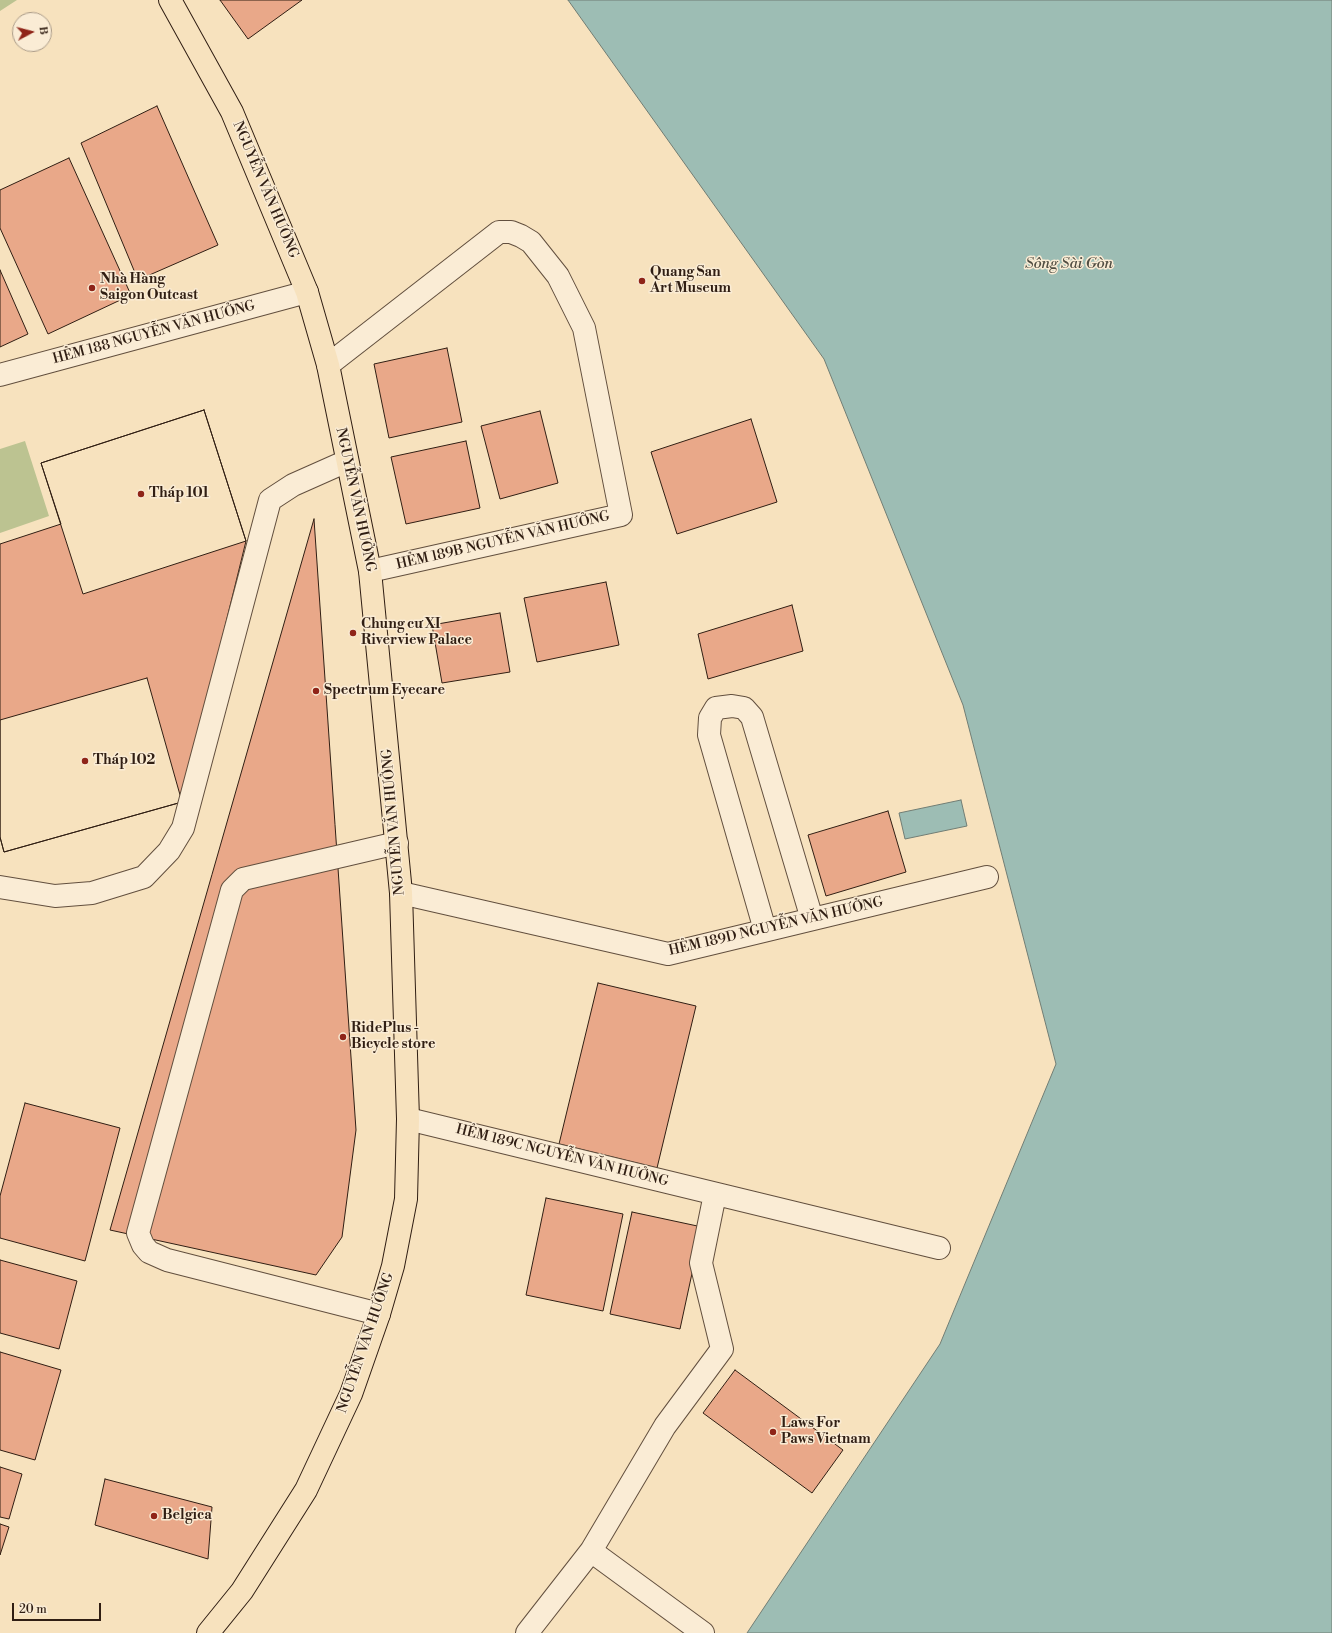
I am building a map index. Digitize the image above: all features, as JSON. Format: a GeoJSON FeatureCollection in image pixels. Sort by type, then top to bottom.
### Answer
{"type":"FeatureCollection","features":[{"type":"Feature","properties":{"kind":"main road","name":"NGUYỄN VĂN HƯỞNG"},"geometry":{"type":"LineString","coordinates":[[170,0],[232,112],[307,292],[328,365],[370,571],[401,893],[408,1119],[406,1199],[393,1266],[379,1314],[351,1394],[306,1490],[242,1591],[208,1633]]}},
{"type":"Feature","properties":{"kind":"street","name":"HẺM 189B NGUYỄN VĂN HƯỞNG"},"geometry":{"type":"LineString","coordinates":[[328,365],[499,232],[511,232],[521,236],[535,246],[558,276],[584,328],[621,515],[370,571]]}},
{"type":"Feature","properties":{"kind":"street","name":"HẺM 188 NGUYỄN VĂN HƯỞNG"},"geometry":{"type":"LineString","coordinates":[[0,375],[307,292]]}},
{"type":"Feature","properties":{"kind":"street"},"geometry":{"type":"LineString","coordinates":[[0,887],[55,896],[92,893],[144,877],[169,851],[183,828],[270,500],[293,486],[347,461]]}},
{"type":"Feature","properties":{"kind":"street"},"geometry":{"type":"LineString","coordinates":[[765,930],[709,735],[710,718],[716,708],[732,706],[744,708],[752,717],[812,919]]}},
{"type":"Feature","properties":{"kind":"street"},"geometry":{"type":"LineString","coordinates":[[379,1314],[166,1260],[149,1252],[143,1245],[138,1233],[232,890],[243,879],[397,843]]}},
{"type":"Feature","properties":{"kind":"street","name":"HẺM 189D NGUYỄN VĂN HƯỞNG"},"geometry":{"type":"LineString","coordinates":[[401,893],[668,954],[987,877]]}},
{"type":"Feature","properties":{"kind":"street","name":"HẺM 189C NGUYỄN VĂN HƯỞNG"},"geometry":{"type":"LineString","coordinates":[[408,1119],[939,1248]]}},
{"type":"Feature","properties":{"kind":"street"},"geometry":{"type":"LineString","coordinates":[[527,1633],[591,1551],[665,1426],[722,1349],[701,1264],[716,1194]]}},
{"type":"Feature","properties":{"kind":"street"},"geometry":{"type":"LineString","coordinates":[[591,1551],[703,1633]]}},
{"type":"Feature","properties":{"kind":"green space"},"geometry":{"type":"Polygon","coordinates":[[[0,0],[17,0],[0,11],[0,0]]]}},
{"type":"Feature","properties":{"kind":"green space"},"geometry":{"type":"Polygon","coordinates":[[[25,441],[49,516],[0,533],[0,449],[25,441]]]}},
{"type":"Feature","properties":{"kind":"water","name":"Sông Sài Gòn"},"geometry":{"type":"Polygon","coordinates":[[[568,0],[1332,0],[1332,1633],[747,1633],[940,1344],[1056,1064],[963,705],[824,359],[568,0]]]}},
{"type":"Feature","properties":{"kind":"water"},"geometry":{"type":"Polygon","coordinates":[[[961,800],[967,826],[905,839],[899,813],[961,800]]]}},
{"type":"Feature","properties":{"kind":"building"},"geometry":{"type":"Polygon","coordinates":[[[220,0],[302,0],[248,39],[220,0]]]}},
{"type":"Feature","properties":{"kind":"building"},"geometry":{"type":"Polygon","coordinates":[[[157,106],[218,245],[138,280],[81,143],[157,106]]]}},
{"type":"Feature","properties":{"kind":"building"},"geometry":{"type":"Polygon","coordinates":[[[69,158],[131,295],[48,334],[0,228],[0,190],[69,158]]]}},
{"type":"Feature","properties":{"kind":"building"},"geometry":{"type":"Polygon","coordinates":[[[0,270],[28,334],[0,347],[0,270]]]}},
{"type":"Feature","properties":{"kind":"building"},"geometry":{"type":"Polygon","coordinates":[[[447,348],[462,422],[389,438],[374,364],[447,348]]]}},
{"type":"Feature","properties":{"kind":"building","name":"Tháp 101"},"geometry":{"type":"Polygon","coordinates":[[[204,410],[246,541],[83,594],[41,463],[204,410]]]}},
{"type":"Feature","properties":{"kind":"building"},"geometry":{"type":"Polygon","coordinates":[[[204,410],[246,541],[182,802],[4,852],[0,837],[0,544],[61,524],[41,463],[204,410]]]}},
{"type":"Feature","properties":{"kind":"building"},"geometry":{"type":"Polygon","coordinates":[[[540,411],[558,483],[500,499],[481,426],[540,411]]]}},
{"type":"Feature","properties":{"kind":"building"},"geometry":{"type":"Polygon","coordinates":[[[751,419],[777,502],[677,534],[651,452],[751,419]]]}},
{"type":"Feature","properties":{"kind":"building"},"geometry":{"type":"Polygon","coordinates":[[[466,441],[480,508],[406,524],[391,457],[466,441]]]}},
{"type":"Feature","properties":{"kind":"building"},"geometry":{"type":"Polygon","coordinates":[[[314,519],[356,1130],[342,1237],[316,1275],[110,1230],[314,519]]]}},
{"type":"Feature","properties":{"kind":"building"},"geometry":{"type":"Polygon","coordinates":[[[606,582],[619,645],[537,662],[524,598],[606,582]]]}},
{"type":"Feature","properties":{"kind":"building"},"geometry":{"type":"Polygon","coordinates":[[[792,605],[803,651],[708,679],[698,634],[792,605]]]}},
{"type":"Feature","properties":{"kind":"building"},"geometry":{"type":"Polygon","coordinates":[[[500,613],[510,672],[442,683],[432,625],[500,613]]]}},
{"type":"Feature","properties":{"kind":"building","name":"Tháp 102"},"geometry":{"type":"Polygon","coordinates":[[[147,678],[182,802],[4,852],[0,837],[0,720],[147,678]]]}},
{"type":"Feature","properties":{"kind":"building"},"geometry":{"type":"Polygon","coordinates":[[[888,811],[906,872],[826,896],[808,835],[888,811]]]}},
{"type":"Feature","properties":{"kind":"building"},"geometry":{"type":"Polygon","coordinates":[[[598,983],[696,1006],[657,1168],[559,1144],[598,983]]]}},
{"type":"Feature","properties":{"kind":"building"},"geometry":{"type":"Polygon","coordinates":[[[25,1103],[120,1128],[85,1261],[0,1238],[0,1196],[25,1103]]]}},
{"type":"Feature","properties":{"kind":"building"},"geometry":{"type":"Polygon","coordinates":[[[546,1198],[623,1214],[603,1311],[526,1295],[546,1198]]]}},
{"type":"Feature","properties":{"kind":"building"},"geometry":{"type":"Polygon","coordinates":[[[632,1212],[702,1227],[680,1329],[610,1314],[632,1212]]]}},
{"type":"Feature","properties":{"kind":"building"},"geometry":{"type":"Polygon","coordinates":[[[0,1260],[77,1281],[59,1349],[0,1333],[0,1260]]]}},
{"type":"Feature","properties":{"kind":"building"},"geometry":{"type":"Polygon","coordinates":[[[0,1352],[61,1370],[35,1460],[0,1450],[0,1352]]]}},
{"type":"Feature","properties":{"kind":"building","name":"Laws For Paws Vietnam"},"geometry":{"type":"Polygon","coordinates":[[[735,1370],[843,1450],[812,1493],[703,1413],[735,1370]]]}},
{"type":"Feature","properties":{"kind":"building"},"geometry":{"type":"Polygon","coordinates":[[[0,1467],[22,1474],[9,1519],[0,1517],[0,1467]]]}},
{"type":"Feature","properties":{"kind":"building","name":"Belgica"},"geometry":{"type":"Polygon","coordinates":[[[105,1479],[212,1507],[208,1559],[95,1525],[105,1479]]]}},
{"type":"Feature","properties":{"kind":"building"},"geometry":{"type":"Polygon","coordinates":[[[0,1524],[9,1527],[0,1555],[0,1524]]]}},
{"type":"Feature","properties":{"kind":"place","name":"Quang San Art Museum"},"geometry":{"type":"Point","coordinates":[642,281]}},
{"type":"Feature","properties":{"kind":"place","name":"Nhà Hàng Saigon Outcast"},"geometry":{"type":"Point","coordinates":[92,288]}},
{"type":"Feature","properties":{"kind":"place","name":"Tháp 101"},"geometry":{"type":"Point","coordinates":[141,494]}},
{"type":"Feature","properties":{"kind":"place","name":"Chung cư XI Riverview Palace"},"geometry":{"type":"Point","coordinates":[353,633]}},
{"type":"Feature","properties":{"kind":"place","name":"Spectrum Eyecare"},"geometry":{"type":"Point","coordinates":[316,691]}},
{"type":"Feature","properties":{"kind":"place","name":"Tháp 102"},"geometry":{"type":"Point","coordinates":[85,761]}},
{"type":"Feature","properties":{"kind":"place","name":"RidePlus - Bicycle store"},"geometry":{"type":"Point","coordinates":[343,1037]}},
{"type":"Feature","properties":{"kind":"place","name":"Laws For Paws Vietnam"},"geometry":{"type":"Point","coordinates":[773,1432]}},
{"type":"Feature","properties":{"kind":"place","name":"Belgica"},"geometry":{"type":"Point","coordinates":[154,1516]}}]}
